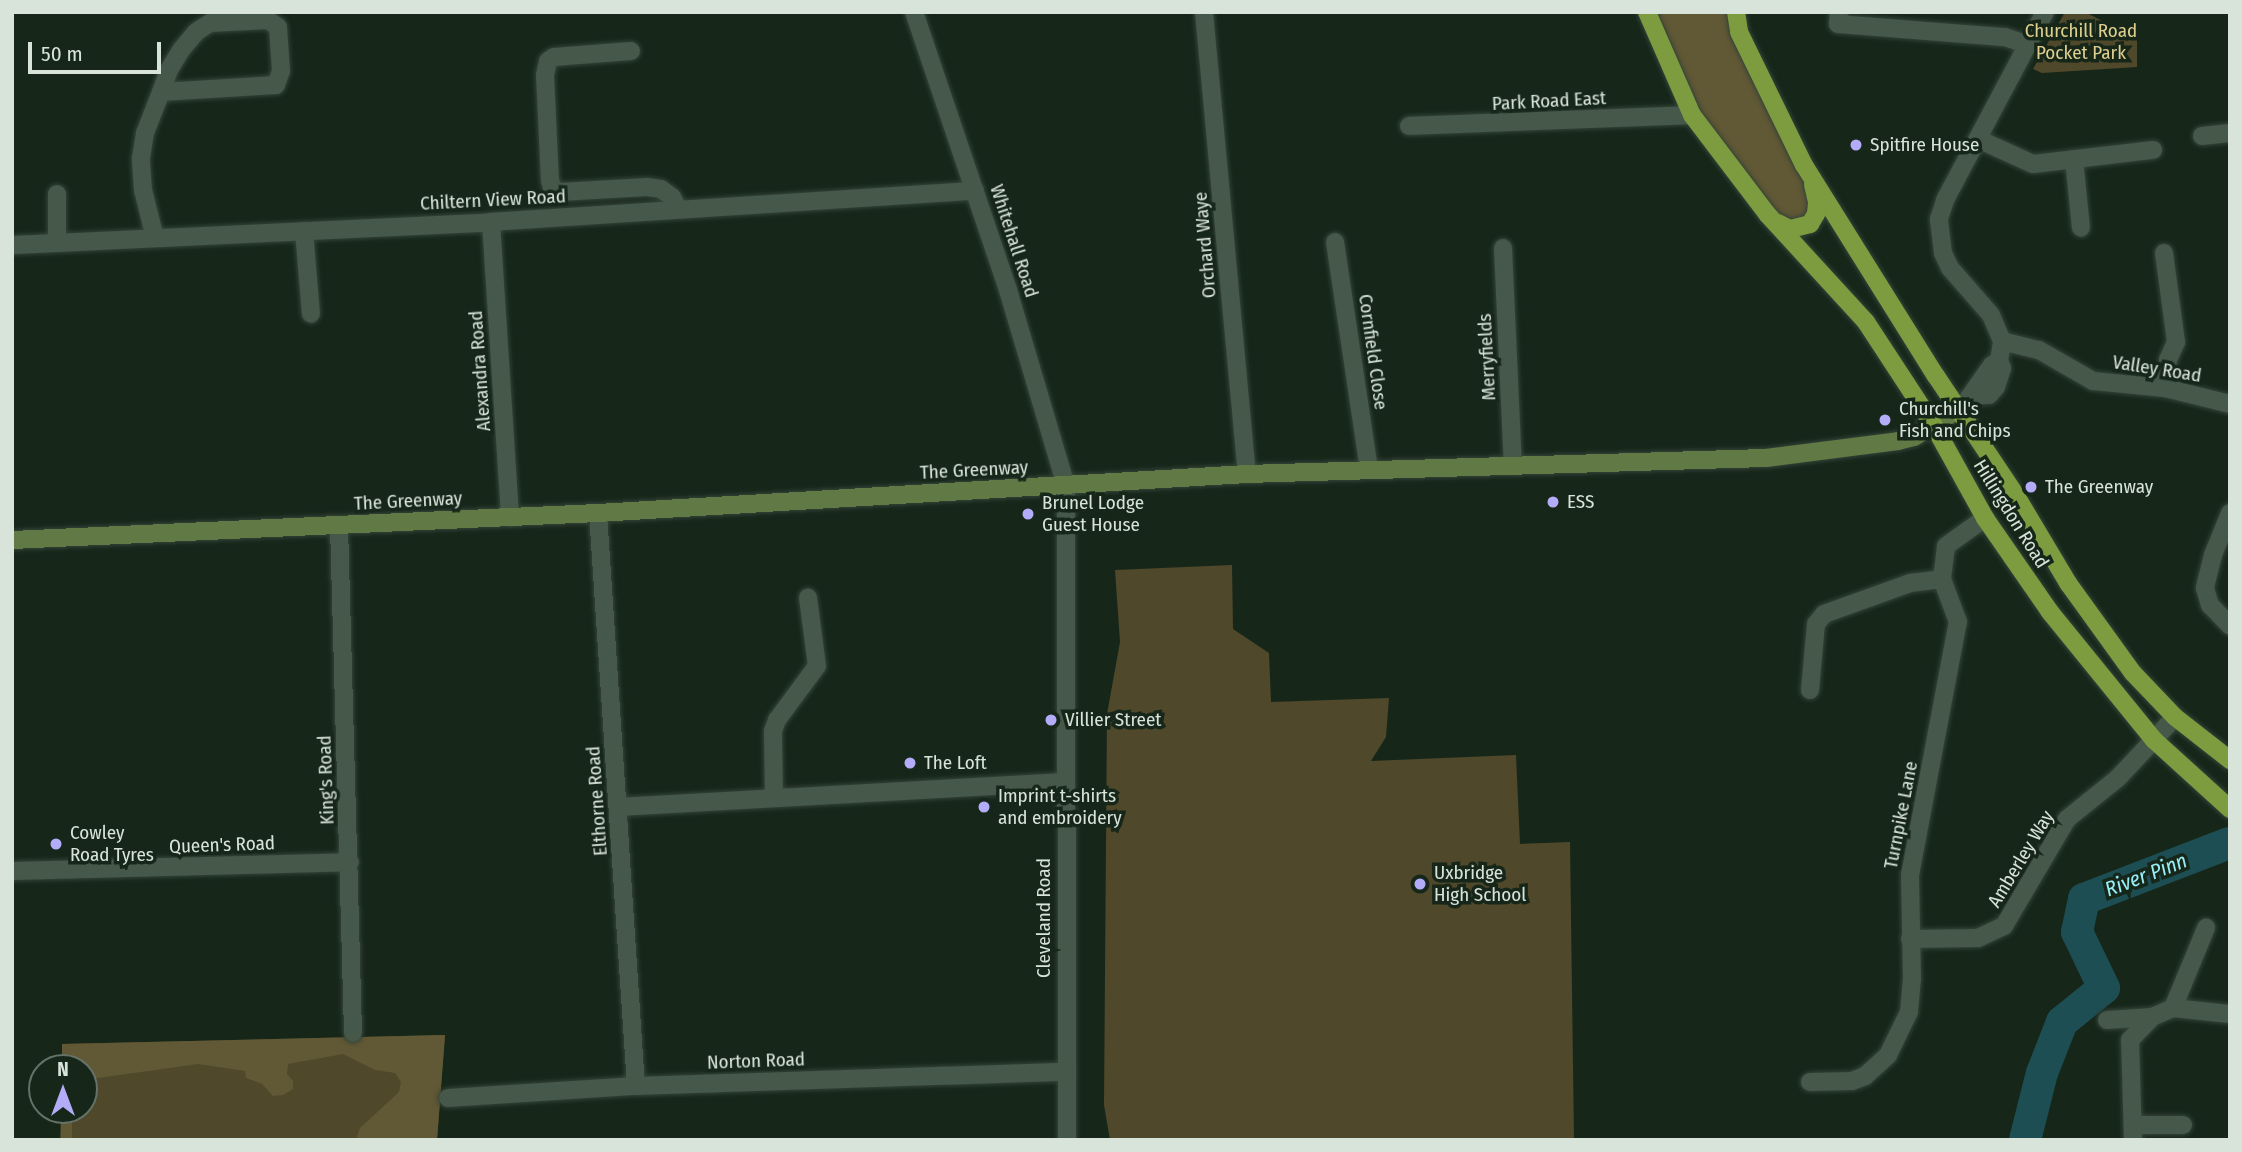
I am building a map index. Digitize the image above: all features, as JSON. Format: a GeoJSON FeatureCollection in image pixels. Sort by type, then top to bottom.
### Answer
{"type":"FeatureCollection","features":[{"type":"Feature","properties":{"kind":"main road","name":"Hillingdon Road"},"geometry":{"type":"LineString","coordinates":[[1647,12],[1692,116],[1768,215],[1866,322],[1934,426],[1985,518],[2050,612],[2154,740],[2230,809]]}},
{"type":"Feature","properties":{"kind":"main road","name":"Hillingdon Road"},"geometry":{"type":"LineString","coordinates":[[1736,12],[1739,32],[1804,164],[2015,494],[2068,583],[2133,673],[2175,717],[2230,760]]}},
{"type":"Feature","properties":{"kind":"main road"},"geometry":{"type":"LineString","coordinates":[[1768,215],[1790,229],[1810,224],[1816,214],[1817,202],[1804,164]]}},
{"type":"Feature","properties":{"kind":"street","name":"Whitehall Road"},"geometry":{"type":"LineString","coordinates":[[914,12],[1008,290],[1066,486]]}},
{"type":"Feature","properties":{"kind":"street","name":"Orchard Waye"},"geometry":{"type":"LineString","coordinates":[[1204,12],[1247,474]]}},
{"type":"Feature","properties":{"kind":"street"},"geometry":{"type":"LineString","coordinates":[[1959,409],[1973,396],[1992,365],[2000,361],[2002,341],[1992,315],[1950,268],[1943,253],[1939,219],[1945,201],[1980,140],[2045,12]]}},
{"type":"Feature","properties":{"kind":"street"},"geometry":{"type":"LineString","coordinates":[[1838,18],[2005,37],[2028,44]]}},
{"type":"Feature","properties":{"kind":"street"},"geometry":{"type":"LineString","coordinates":[[155,238],[143,190],[141,158],[145,133],[161,92],[181,50],[202,26],[214,22],[268,20],[278,27],[281,71],[279,82],[274,85],[161,92]]}},
{"type":"Feature","properties":{"kind":"street"},"geometry":{"type":"LineString","coordinates":[[631,51],[554,57],[548,61],[545,75],[552,188],[560,192],[647,187],[661,189],[672,197],[678,209]]}},
{"type":"Feature","properties":{"kind":"street","name":"Park Road East"},"geometry":{"type":"LineString","coordinates":[[1409,126],[1692,116]]}},
{"type":"Feature","properties":{"kind":"street"},"geometry":{"type":"LineString","coordinates":[[2202,136],[2230,132]]}},
{"type":"Feature","properties":{"kind":"street"},"geometry":{"type":"LineString","coordinates":[[1980,140],[2033,164],[2153,150]]}},
{"type":"Feature","properties":{"kind":"street"},"geometry":{"type":"LineString","coordinates":[[2074,159],[2081,228]]}},
{"type":"Feature","properties":{"kind":"street","name":"Chiltern View Road"},"geometry":{"type":"LineString","coordinates":[[12,244],[491,222],[975,191]]}},
{"type":"Feature","properties":{"kind":"street"},"geometry":{"type":"LineString","coordinates":[[57,194],[57,243]]}},
{"type":"Feature","properties":{"kind":"street","name":"Alexandra Road"},"geometry":{"type":"LineString","coordinates":[[491,222],[510,517]]}},
{"type":"Feature","properties":{"kind":"street"},"geometry":{"type":"LineString","coordinates":[[304,231],[311,314]]}},
{"type":"Feature","properties":{"kind":"street","name":"Cornfield Close"},"geometry":{"type":"LineString","coordinates":[[1335,242],[1369,469]]}},
{"type":"Feature","properties":{"kind":"street","name":"Merryfields"},"geometry":{"type":"LineString","coordinates":[[1503,248],[1513,465]]}},
{"type":"Feature","properties":{"kind":"street"},"geometry":{"type":"LineString","coordinates":[[2164,253],[2176,342],[2168,360],[2165,388]]}},
{"type":"Feature","properties":{"kind":"street","name":"Valley Road"},"geometry":{"type":"LineString","coordinates":[[2002,341],[2039,350],[2094,381],[2165,388],[2230,404]]}},
{"type":"Feature","properties":{"kind":"street","name":"The Greenway"},"geometry":{"type":"LineString","coordinates":[[12,540],[598,513],[1247,474],[1813,454],[1898,442],[1934,426],[1959,409]]}},
{"type":"Feature","properties":{"kind":"street","name":"Cleveland Road"},"geometry":{"type":"LineString","coordinates":[[1066,486],[1067,1140]]}},
{"type":"Feature","properties":{"kind":"street","name":"Elthorne Road"},"geometry":{"type":"LineString","coordinates":[[598,513],[636,1086]]}},
{"type":"Feature","properties":{"kind":"street"},"geometry":{"type":"LineString","coordinates":[[2230,513],[2206,579],[2210,604],[2230,626]]}},
{"type":"Feature","properties":{"kind":"street"},"geometry":{"type":"LineString","coordinates":[[1810,690],[1816,624],[1824,614],[1910,583],[1941,579],[1946,546],[1985,518]]}},
{"type":"Feature","properties":{"kind":"street","name":"King's Road"},"geometry":{"type":"LineString","coordinates":[[339,525],[353,1033]]}},
{"type":"Feature","properties":{"kind":"street","name":"Turnpike Lane"},"geometry":{"type":"LineString","coordinates":[[1810,1082],[1852,1081],[1865,1076],[1888,1055],[1909,1012],[1912,988],[1910,875],[1958,622],[1941,579]]}},
{"type":"Feature","properties":{"kind":"street"},"geometry":{"type":"LineString","coordinates":[[774,798],[773,731],[777,720],[817,666],[808,598]]}},
{"type":"Feature","properties":{"kind":"street","name":"Amberley Way"},"geometry":{"type":"LineString","coordinates":[[1910,939],[1978,938],[2004,926],[2067,819],[2118,778],[2175,717]]}},
{"type":"Feature","properties":{"kind":"street"},"geometry":{"type":"LineString","coordinates":[[618,807],[1065,782]]}},
{"type":"Feature","properties":{"kind":"street","name":"Queen's Road"},"geometry":{"type":"LineString","coordinates":[[12,872],[350,862]]}},
{"type":"Feature","properties":{"kind":"street"},"geometry":{"type":"LineString","coordinates":[[2173,1008],[2206,928]]}},
{"type":"Feature","properties":{"kind":"street"},"geometry":{"type":"LineString","coordinates":[[2107,1020],[2152,1017],[2173,1008],[2230,1014]]}},
{"type":"Feature","properties":{"kind":"street"},"geometry":{"type":"LineString","coordinates":[[2152,1017],[2130,1040],[2133,1132],[2183,1125]]}},
{"type":"Feature","properties":{"kind":"street","name":"Norton Road"},"geometry":{"type":"LineString","coordinates":[[448,1098],[636,1086],[1065,1072]]}},
{"type":"Feature","properties":{"kind":"green space","name":"Churchill Road Pocket Park"},"geometry":{"type":"Polygon","coordinates":[[[2065,12],[2085,12],[2137,39],[2137,67],[2042,73],[2033,69],[2065,12]]]}},
{"type":"Feature","properties":{"kind":"green space"},"geometry":{"type":"Polygon","coordinates":[[[1232,565],[1233,629],[1269,653],[1271,702],[1389,698],[1386,737],[1371,761],[1516,755],[1520,844],[1570,842],[1574,1140],[1110,1140],[1104,1105],[1107,714],[1120,642],[1115,570],[1232,565]]]}},
{"type":"Feature","properties":{"kind":"green space"},"geometry":{"type":"Polygon","coordinates":[[[445,1035],[437,1140],[60,1140],[61,1124],[98,1124],[98,1054],[62,1054],[62,1044],[445,1035]]]}},
{"type":"Feature","properties":{"kind":"shaded area"},"geometry":{"type":"Polygon","coordinates":[[[1647,12],[1736,12],[1804,165],[1816,214],[1790,229],[1692,115],[1647,12]]]}},
{"type":"Feature","properties":{"kind":"shaded area"},"geometry":{"type":"Polygon","coordinates":[[[445,1035],[437,1140],[356,1140],[360,1128],[399,1092],[401,1082],[395,1073],[375,1070],[343,1054],[288,1064],[287,1074],[293,1081],[293,1089],[283,1095],[273,1096],[262,1084],[246,1078],[245,1071],[198,1064],[98,1078],[98,1054],[62,1054],[62,1044],[445,1035]]]}},
{"type":"Feature","properties":{"kind":"shaded area"},"geometry":{"type":"Polygon","coordinates":[[[61,1124],[72,1124],[72,1140],[61,1140],[61,1124]]]}},
{"type":"Feature","properties":{"kind":"waterway","name":"River Pinn"},"geometry":{"type":"LineString","coordinates":[[2025,1140],[2042,1073],[2062,1022],[2104,988],[2077,932],[2084,899],[2229,843]]}},
{"type":"Feature","properties":{"kind":"place","name":"Spitfire House"},"geometry":{"type":"Point","coordinates":[1856,145]}},
{"type":"Feature","properties":{"kind":"place","name":"Churchill's Fish and Chips"},"geometry":{"type":"Point","coordinates":[1885,420]}},
{"type":"Feature","properties":{"kind":"place","name":"The Greenway"},"geometry":{"type":"Point","coordinates":[2031,487]}},
{"type":"Feature","properties":{"kind":"place","name":"ESS"},"geometry":{"type":"Point","coordinates":[1553,502]}},
{"type":"Feature","properties":{"kind":"place","name":"Brunel Lodge Guest House"},"geometry":{"type":"Point","coordinates":[1028,514]}},
{"type":"Feature","properties":{"kind":"place","name":"Villier Street"},"geometry":{"type":"Point","coordinates":[1051,720]}},
{"type":"Feature","properties":{"kind":"place","name":"The Loft"},"geometry":{"type":"Point","coordinates":[910,763]}},
{"type":"Feature","properties":{"kind":"place","name":"Imprint t-shirts and embroidery"},"geometry":{"type":"Point","coordinates":[984,807]}},
{"type":"Feature","properties":{"kind":"place","name":"Cowley Road Tyres"},"geometry":{"type":"Point","coordinates":[56,844]}},
{"type":"Feature","properties":{"kind":"place","name":"Uxbridge High School"},"geometry":{"type":"Point","coordinates":[1420,884]}}]}
